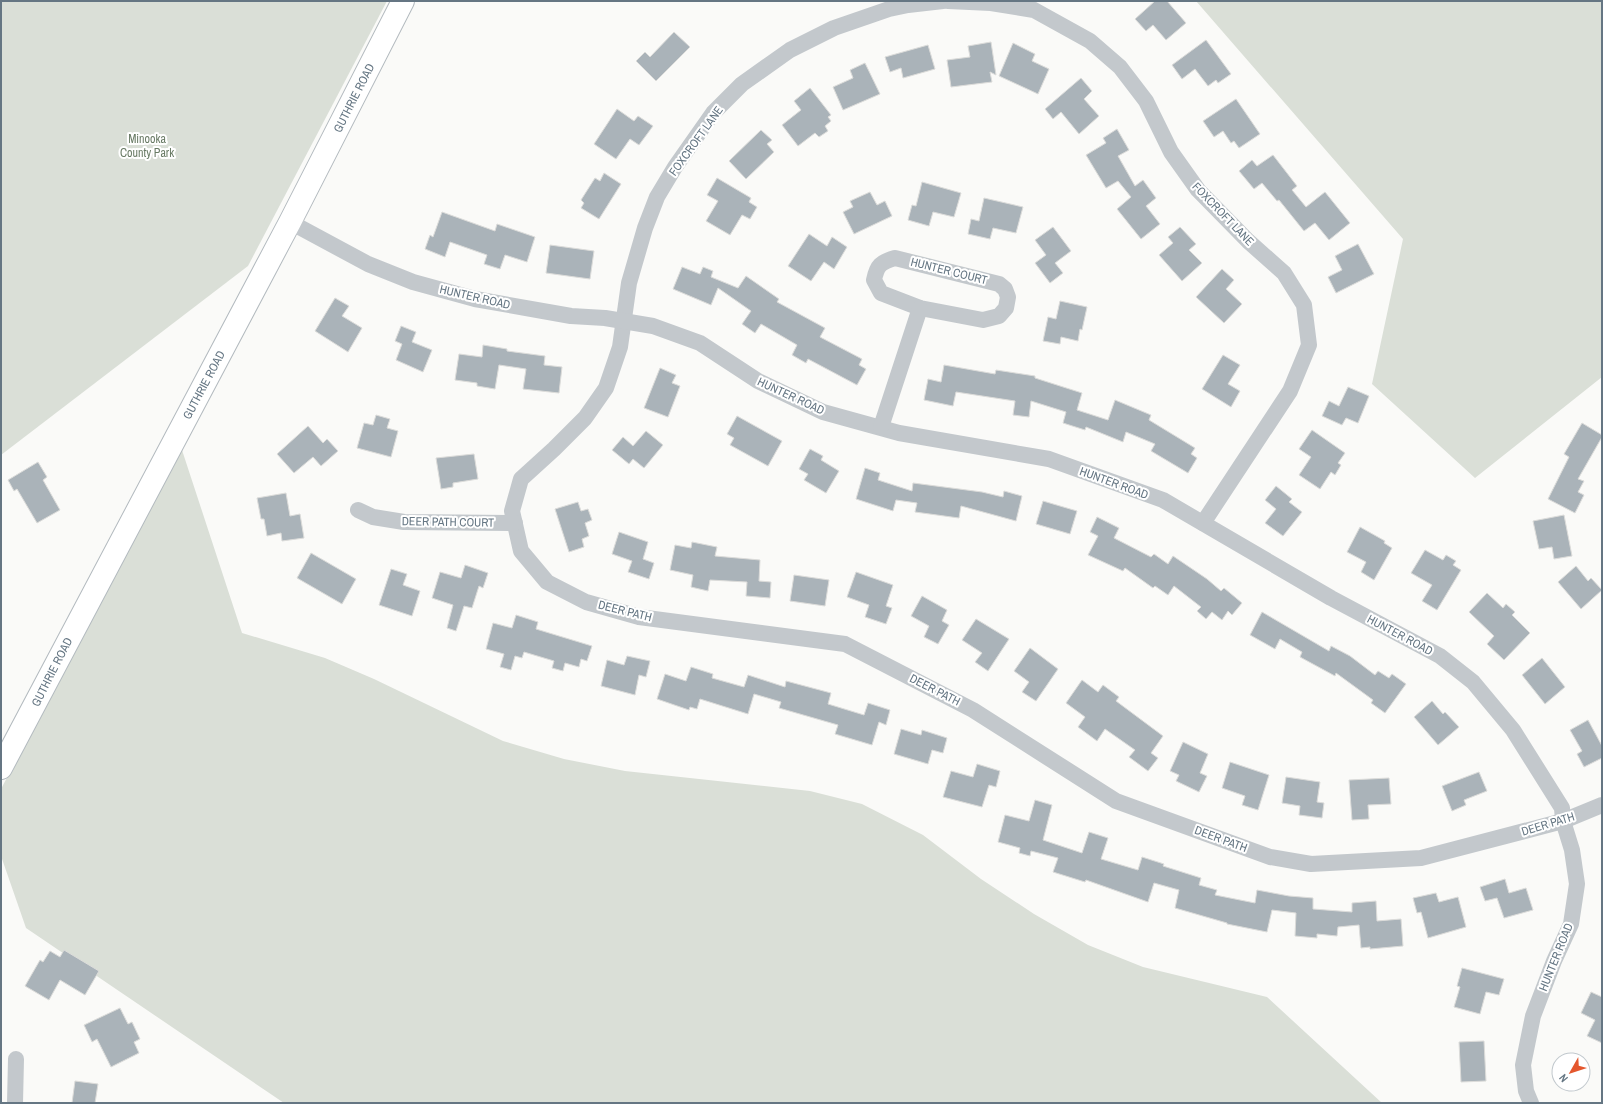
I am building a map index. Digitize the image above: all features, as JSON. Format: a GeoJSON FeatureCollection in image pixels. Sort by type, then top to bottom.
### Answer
{"type":"FeatureCollection","features":[{"type":"Feature","properties":{"kind":"street","name":"GUTHRIE ROAD"},"geometry":{"type":"LineString","coordinates":[[1,768],[290,222],[403,1]]}},
{"type":"Feature","properties":{"kind":"street","name":"FOXCROFT LANE"},"geometry":{"type":"LineString","coordinates":[[625,321],[629,283],[645,228],[658,197],[675,167],[714,113],[742,84],[790,50],[834,28],[889,9],[942,1]]}},
{"type":"Feature","properties":{"kind":"street","name":"FOXCROFT LANE"},"geometry":{"type":"LineString","coordinates":[[948,1],[991,3],[1034,10],[1090,41],[1120,67],[1146,101],[1171,152],[1198,190],[1248,242],[1284,273],[1304,305],[1309,345],[1290,390],[1203,523]]}},
{"type":"Feature","properties":{"kind":"street","name":"HUNTER ROAD"},"geometry":{"type":"LineString","coordinates":[[290,222],[313,236],[368,264],[413,282],[476,299],[571,316],[625,321],[653,326],[700,344],[758,381],[823,412],[899,433],[1049,459],[1163,500],[1331,598],[1440,656],[1473,682],[1512,730],[1562,808],[1563,821],[1572,850],[1577,884],[1571,924],[1554,961],[1533,1016],[1523,1065],[1526,1091],[1531,1103]]}},
{"type":"Feature","properties":{"kind":"street","name":"HUNTER COURT"},"geometry":{"type":"LineString","coordinates":[[895,258],[988,280],[999,284],[1004,289],[1008,297],[1006,308],[999,316],[983,320],[920,308],[881,293],[874,280],[878,268],[883,261],[895,258]]}},
{"type":"Feature","properties":{"kind":"street"},"geometry":{"type":"LineString","coordinates":[[881,427],[920,308]]}},
{"type":"Feature","properties":{"kind":"street","name":"DEER PATH"},"geometry":{"type":"LineString","coordinates":[[625,321],[620,347],[606,388],[585,418],[521,479],[512,511],[521,551],[548,582],[586,602],[640,617],[845,644],[973,710],[1116,801],[1270,857],[1311,864],[1421,858],[1563,821],[1602,805]]}},
{"type":"Feature","properties":{"kind":"street","name":"DEER PATH COURT"},"geometry":{"type":"LineString","coordinates":[[358,510],[373,517],[404,522],[515,523]]}},
{"type":"Feature","properties":{"kind":"street"},"geometry":{"type":"LineString","coordinates":[[15,1103],[16,1059]]}},
{"type":"Feature","properties":{"kind":"green space","name":"Minooka County Park"},"geometry":{"type":"Polygon","coordinates":[[[1,1],[387,1],[248,266],[1,455],[1,1]]]}},
{"type":"Feature","properties":{"kind":"green space"},"geometry":{"type":"Polygon","coordinates":[[[1196,1],[1602,1],[1602,377],[1475,478],[1372,384],[1403,239],[1196,1]]]}},
{"type":"Feature","properties":{"kind":"green space"},"geometry":{"type":"Polygon","coordinates":[[[181,447],[242,633],[325,658],[374,679],[503,741],[564,759],[625,771],[810,791],[862,804],[923,835],[981,879],[1034,914],[1088,945],[1143,967],[1267,997],[1382,1103],[284,1103],[26,928],[1,856],[1,789],[181,447]]]}},
{"type":"Feature","properties":{"kind":"building"},"geometry":{"type":"Polygon","coordinates":[[[1155,1],[1167,1],[1186,23],[1166,40],[1153,25],[1146,31],[1135,19],[1155,1]]]}},
{"type":"Feature","properties":{"kind":"building"},"geometry":{"type":"Polygon","coordinates":[[[674,32],[690,47],[656,81],[636,61],[645,52],[650,57],[674,32]]]}},
{"type":"Feature","properties":{"kind":"building"},"geometry":{"type":"Polygon","coordinates":[[[1206,40],[1231,74],[1218,83],[1216,80],[1208,86],[1195,69],[1182,79],[1172,65],[1206,40]]]}},
{"type":"Feature","properties":{"kind":"building"},"geometry":{"type":"Polygon","coordinates":[[[991,42],[996,75],[990,72],[992,82],[951,87],[947,60],[970,57],[968,46],[991,42]]]}},
{"type":"Feature","properties":{"kind":"building"},"geometry":{"type":"Polygon","coordinates":[[[1013,43],[1035,54],[1032,61],[1049,69],[1038,94],[999,76],[1013,43]]]}},
{"type":"Feature","properties":{"kind":"building"},"geometry":{"type":"Polygon","coordinates":[[[928,45],[935,69],[903,78],[901,68],[890,72],[885,57],[928,45]]]}},
{"type":"Feature","properties":{"kind":"building"},"geometry":{"type":"Polygon","coordinates":[[[865,63],[880,94],[843,110],[833,87],[853,78],[850,70],[865,63]]]}},
{"type":"Feature","properties":{"kind":"building"},"geometry":{"type":"Polygon","coordinates":[[[1081,78],[1092,91],[1084,99],[1099,116],[1079,134],[1061,112],[1053,119],[1045,109],[1081,78]]]}},
{"type":"Feature","properties":{"kind":"building"},"geometry":{"type":"Polygon","coordinates":[[[810,88],[831,115],[828,117],[831,121],[825,126],[828,131],[819,137],[815,133],[798,146],[782,125],[801,110],[794,101],[810,88]]]}},
{"type":"Feature","properties":{"kind":"building"},"geometry":{"type":"Polygon","coordinates":[[[1236,99],[1260,134],[1239,148],[1234,141],[1231,143],[1223,131],[1214,137],[1203,121],[1236,99]]]}},
{"type":"Feature","properties":{"kind":"building"},"geometry":{"type":"Polygon","coordinates":[[[617,109],[634,121],[638,116],[653,126],[639,145],[630,139],[616,159],[594,144],[617,109]]]}},
{"type":"Feature","properties":{"kind":"building"},"geometry":{"type":"Polygon","coordinates":[[[1117,129],[1129,150],[1118,156],[1135,186],[1143,180],[1156,198],[1146,206],[1160,224],[1141,239],[1117,209],[1131,197],[1118,181],[1106,188],[1086,155],[1106,143],[1103,138],[1117,129]]]}},
{"type":"Feature","properties":{"kind":"building"},"geometry":{"type":"Polygon","coordinates":[[[761,130],[772,140],[767,144],[774,152],[746,179],[729,161],[761,130]]]}},
{"type":"Feature","properties":{"kind":"building"},"geometry":{"type":"Polygon","coordinates":[[[1273,155],[1297,186],[1292,190],[1306,207],[1325,192],[1350,223],[1329,240],[1315,223],[1304,231],[1279,200],[1277,201],[1262,183],[1254,189],[1239,171],[1252,160],[1257,166],[1273,155]]]}},
{"type":"Feature","properties":{"kind":"building"},"geometry":{"type":"Polygon","coordinates":[[[604,173],[621,184],[599,219],[581,208],[584,203],[581,200],[595,178],[600,181],[604,173]]]}},
{"type":"Feature","properties":{"kind":"building"},"geometry":{"type":"Polygon","coordinates":[[[717,178],[751,198],[749,202],[757,207],[750,219],[742,215],[730,235],[706,221],[718,201],[707,195],[717,178]]]}},
{"type":"Feature","properties":{"kind":"building"},"geometry":{"type":"Polygon","coordinates":[[[922,182],[961,193],[954,217],[933,212],[929,226],[908,220],[912,205],[916,206],[922,182]]]}},
{"type":"Feature","properties":{"kind":"building"},"geometry":{"type":"Polygon","coordinates":[[[870,192],[877,205],[885,201],[892,216],[854,234],[843,212],[853,207],[850,201],[870,192]]]}},
{"type":"Feature","properties":{"kind":"building"},"geometry":{"type":"Polygon","coordinates":[[[984,198],[1023,207],[1016,233],[993,228],[990,239],[968,234],[971,219],[979,221],[984,198]]]}},
{"type":"Feature","properties":{"kind":"building"},"geometry":{"type":"Polygon","coordinates":[[[442,212],[495,231],[497,224],[535,237],[527,262],[505,255],[500,269],[484,264],[487,255],[450,242],[445,257],[425,249],[430,235],[433,237],[442,212]]]}},
{"type":"Feature","properties":{"kind":"building"},"geometry":{"type":"Polygon","coordinates":[[[1053,227],[1071,251],[1055,263],[1063,273],[1050,283],[1035,263],[1046,255],[1035,240],[1053,227]]]}},
{"type":"Feature","properties":{"kind":"building"},"geometry":{"type":"Polygon","coordinates":[[[1180,227],[1196,244],[1189,250],[1202,263],[1182,281],[1159,255],[1173,243],[1168,237],[1180,227]]]}},
{"type":"Feature","properties":{"kind":"building"},"geometry":{"type":"Polygon","coordinates":[[[809,234],[827,246],[832,237],[847,247],[834,269],[824,262],[811,281],[788,266],[809,234]]]}},
{"type":"Feature","properties":{"kind":"building"},"geometry":{"type":"Polygon","coordinates":[[[1358,244],[1374,274],[1336,293],[1328,277],[1342,270],[1335,256],[1358,244]]]}},
{"type":"Feature","properties":{"kind":"building"},"geometry":{"type":"Polygon","coordinates":[[[550,245],[594,251],[590,279],[546,273],[550,245]]]}},
{"type":"Feature","properties":{"kind":"building"},"geometry":{"type":"Polygon","coordinates":[[[682,267],[700,274],[703,267],[713,271],[711,277],[738,288],[746,276],[779,299],[777,302],[825,328],[820,337],[862,359],[859,365],[866,369],[857,385],[808,359],[806,363],[792,355],[797,345],[761,324],[755,333],[742,324],[751,311],[718,288],[711,305],[673,289],[682,267]]]}},
{"type":"Feature","properties":{"kind":"building"},"geometry":{"type":"Polygon","coordinates":[[[1222,269],[1234,280],[1226,289],[1242,304],[1224,323],[1196,297],[1222,269]]]}},
{"type":"Feature","properties":{"kind":"building"},"geometry":{"type":"Polygon","coordinates":[[[335,298],[349,306],[342,316],[362,328],[348,352],[315,331],[335,298]]]}},
{"type":"Feature","properties":{"kind":"building"},"geometry":{"type":"Polygon","coordinates":[[[1060,301],[1087,307],[1078,341],[1061,337],[1060,344],[1043,341],[1048,317],[1056,319],[1060,301]]]}},
{"type":"Feature","properties":{"kind":"building"},"geometry":{"type":"Polygon","coordinates":[[[401,326],[416,332],[412,342],[432,350],[423,372],[396,360],[402,344],[395,341],[401,326]]]}},
{"type":"Feature","properties":{"kind":"building"},"geometry":{"type":"Polygon","coordinates":[[[483,345],[507,349],[507,351],[545,356],[544,365],[562,367],[559,393],[523,389],[526,369],[499,365],[495,389],[477,386],[477,383],[455,380],[459,354],[482,357],[483,345]]]}},
{"type":"Feature","properties":{"kind":"building"},"geometry":{"type":"Polygon","coordinates":[[[1223,355],[1240,365],[1228,384],[1240,391],[1231,407],[1202,389],[1223,355]]]}},
{"type":"Feature","properties":{"kind":"building"},"geometry":{"type":"Polygon","coordinates":[[[944,365],[995,374],[996,370],[1035,376],[1035,378],[1082,393],[1077,410],[1108,420],[1115,400],[1151,415],[1149,420],[1195,448],[1191,454],[1197,458],[1188,473],[1151,451],[1155,444],[1126,432],[1123,442],[1086,427],[1085,430],[1063,423],[1066,412],[1031,401],[1029,417],[1013,415],[1015,401],[956,392],[953,406],[924,400],[928,379],[941,382],[944,365]]]}},
{"type":"Feature","properties":{"kind":"building"},"geometry":{"type":"Polygon","coordinates":[[[660,368],[676,375],[672,383],[680,386],[668,417],[644,408],[660,368]]]}},
{"type":"Feature","properties":{"kind":"building"},"geometry":{"type":"Polygon","coordinates":[[[1348,387],[1369,396],[1358,423],[1346,418],[1342,425],[1322,416],[1329,401],[1339,406],[1348,387]]]}},
{"type":"Feature","properties":{"kind":"building"},"geometry":{"type":"Polygon","coordinates":[[[376,415],[390,419],[387,428],[398,431],[391,457],[357,448],[364,423],[373,425],[376,415]]]}},
{"type":"Feature","properties":{"kind":"building"},"geometry":{"type":"Polygon","coordinates":[[[737,416],[782,441],[768,466],[730,445],[734,438],[727,434],[737,416]]]}},
{"type":"Feature","properties":{"kind":"building"},"geometry":{"type":"Polygon","coordinates":[[[1582,423],[1602,435],[1602,437],[1578,479],[1584,481],[1578,492],[1584,495],[1575,513],[1548,499],[1569,457],[1564,454],[1582,423]]]}},
{"type":"Feature","properties":{"kind":"building"},"geometry":{"type":"Polygon","coordinates":[[[308,426],[323,443],[327,439],[338,451],[321,466],[313,457],[294,473],[277,454],[308,426]]]}},
{"type":"Feature","properties":{"kind":"building"},"geometry":{"type":"Polygon","coordinates":[[[1312,430],[1345,453],[1338,463],[1341,465],[1335,475],[1331,472],[1320,489],[1299,475],[1311,457],[1299,449],[1312,430]]]}},
{"type":"Feature","properties":{"kind":"building"},"geometry":{"type":"Polygon","coordinates":[[[646,431],[663,445],[644,468],[633,459],[629,464],[612,450],[623,437],[633,446],[646,431]]]}},
{"type":"Feature","properties":{"kind":"building"},"geometry":{"type":"Polygon","coordinates":[[[810,449],[823,456],[821,460],[839,471],[826,493],[804,480],[808,474],[799,469],[810,449]]]}},
{"type":"Feature","properties":{"kind":"building"},"geometry":{"type":"Polygon","coordinates":[[[474,454],[478,479],[453,483],[453,487],[441,489],[436,458],[474,454]]]}},
{"type":"Feature","properties":{"kind":"building"},"geometry":{"type":"Polygon","coordinates":[[[38,462],[47,477],[43,480],[60,510],[37,523],[17,489],[14,491],[8,480],[38,462]]]}},
{"type":"Feature","properties":{"kind":"building"},"geometry":{"type":"Polygon","coordinates":[[[865,468],[880,473],[878,480],[912,491],[913,483],[982,492],[1003,497],[1004,491],[1022,496],[1016,521],[961,506],[959,518],[915,512],[917,503],[896,500],[893,511],[856,499],[865,468]]]}},
{"type":"Feature","properties":{"kind":"building"},"geometry":{"type":"Polygon","coordinates":[[[1276,486],[1292,499],[1289,502],[1302,512],[1283,536],[1265,523],[1276,509],[1265,500],[1276,486]]]}},
{"type":"Feature","properties":{"kind":"building"},"geometry":{"type":"Polygon","coordinates":[[[286,493],[290,516],[300,514],[304,538],[282,541],[281,533],[267,536],[264,519],[261,519],[257,498],[286,493]]]}},
{"type":"Feature","properties":{"kind":"building"},"geometry":{"type":"Polygon","coordinates":[[[1043,501],[1077,511],[1070,534],[1036,524],[1043,501]]]}},
{"type":"Feature","properties":{"kind":"building"},"geometry":{"type":"Polygon","coordinates":[[[578,502],[581,511],[588,509],[592,520],[585,523],[589,536],[582,539],[584,547],[569,552],[555,509],[578,502]]]}},
{"type":"Feature","properties":{"kind":"building"},"geometry":{"type":"Polygon","coordinates":[[[1564,515],[1572,556],[1554,559],[1552,547],[1539,549],[1533,521],[1564,515]]]}},
{"type":"Feature","properties":{"kind":"building"},"geometry":{"type":"Polygon","coordinates":[[[1097,517],[1119,528],[1114,538],[1151,557],[1154,554],[1168,564],[1173,556],[1207,579],[1221,591],[1224,588],[1242,603],[1232,615],[1228,611],[1222,620],[1212,612],[1206,619],[1197,611],[1201,607],[1174,586],[1168,595],[1155,586],[1153,588],[1125,568],[1123,571],[1088,555],[1098,536],[1090,532],[1097,517]]]}},
{"type":"Feature","properties":{"kind":"building"},"geometry":{"type":"Polygon","coordinates":[[[1360,527],[1385,541],[1384,543],[1392,548],[1374,580],[1361,572],[1366,562],[1347,552],[1360,527]]]}},
{"type":"Feature","properties":{"kind":"building"},"geometry":{"type":"Polygon","coordinates":[[[619,532],[648,542],[643,559],[654,563],[649,579],[628,572],[632,561],[612,554],[619,532]]]}},
{"type":"Feature","properties":{"kind":"building"},"geometry":{"type":"Polygon","coordinates":[[[692,542],[717,547],[715,556],[760,560],[759,581],[771,582],[770,598],[746,596],[747,582],[710,580],[708,591],[691,587],[693,575],[670,570],[675,545],[691,548],[692,542]]]}},
{"type":"Feature","properties":{"kind":"building"},"geometry":{"type":"Polygon","coordinates":[[[1425,550],[1443,560],[1446,555],[1456,561],[1453,565],[1461,570],[1437,610],[1422,601],[1432,585],[1411,573],[1425,550]]]}},
{"type":"Feature","properties":{"kind":"building"},"geometry":{"type":"Polygon","coordinates":[[[311,553],[356,579],[342,604],[297,578],[311,553]]]}},
{"type":"Feature","properties":{"kind":"building"},"geometry":{"type":"Polygon","coordinates":[[[465,565],[488,573],[483,588],[479,586],[472,608],[464,606],[456,631],[447,628],[453,605],[432,598],[440,572],[461,578],[465,565]]]}},
{"type":"Feature","properties":{"kind":"building"},"geometry":{"type":"Polygon","coordinates":[[[1576,566],[1588,581],[1591,578],[1602,590],[1581,609],[1558,582],[1576,566]]]}},
{"type":"Feature","properties":{"kind":"building"},"geometry":{"type":"Polygon","coordinates":[[[391,569],[407,574],[403,585],[420,591],[412,616],[379,605],[391,569]]]}},
{"type":"Feature","properties":{"kind":"building"},"geometry":{"type":"Polygon","coordinates":[[[856,572],[893,585],[886,606],[892,608],[886,624],[865,617],[869,605],[847,597],[856,572]]]}},
{"type":"Feature","properties":{"kind":"building"},"geometry":{"type":"Polygon","coordinates":[[[794,575],[829,580],[825,606],[790,601],[794,575]]]}},
{"type":"Feature","properties":{"kind":"building"},"geometry":{"type":"Polygon","coordinates":[[[1487,593],[1503,608],[1506,604],[1515,612],[1512,615],[1530,633],[1504,660],[1487,644],[1494,636],[1469,612],[1487,593]]]}},
{"type":"Feature","properties":{"kind":"building"},"geometry":{"type":"Polygon","coordinates":[[[922,596],[947,610],[942,621],[949,625],[938,644],[924,637],[929,626],[911,616],[922,596]]]}},
{"type":"Feature","properties":{"kind":"building"},"geometry":{"type":"Polygon","coordinates":[[[1262,612],[1329,651],[1331,646],[1350,656],[1375,675],[1378,671],[1389,678],[1392,674],[1406,684],[1385,713],[1371,703],[1373,700],[1336,673],[1335,676],[1300,657],[1302,652],[1280,639],[1275,649],[1250,635],[1262,612]]]}},
{"type":"Feature","properties":{"kind":"building"},"geometry":{"type":"Polygon","coordinates":[[[516,615],[538,622],[536,629],[592,646],[587,661],[581,659],[579,667],[565,663],[563,671],[552,668],[554,661],[524,652],[522,658],[515,656],[511,670],[500,667],[504,654],[486,649],[493,623],[512,628],[516,615]]]}},
{"type":"Feature","properties":{"kind":"building"},"geometry":{"type":"Polygon","coordinates":[[[976,619],[1009,639],[988,671],[975,662],[982,653],[962,640],[976,619]]]}},
{"type":"Feature","properties":{"kind":"building"},"geometry":{"type":"Polygon","coordinates":[[[1030,648],[1058,669],[1036,701],[1022,692],[1029,682],[1014,671],[1030,648]]]}},
{"type":"Feature","properties":{"kind":"building"},"geometry":{"type":"Polygon","coordinates":[[[627,656],[650,661],[646,677],[639,675],[635,695],[601,686],[607,660],[624,665],[627,656]]]}},
{"type":"Feature","properties":{"kind":"building"},"geometry":{"type":"Polygon","coordinates":[[[1542,658],[1565,687],[1545,704],[1522,675],[1542,658]]]}},
{"type":"Feature","properties":{"kind":"building"},"geometry":{"type":"Polygon","coordinates":[[[691,667],[713,674],[712,678],[744,687],[748,675],[785,687],[786,681],[831,693],[828,704],[864,715],[868,703],[890,710],[886,725],[879,722],[872,745],[835,734],[838,725],[779,708],[781,702],[754,694],[748,714],[700,699],[697,709],[690,707],[689,710],[657,699],[665,674],[686,681],[691,667]]]}},
{"type":"Feature","properties":{"kind":"building"},"geometry":{"type":"Polygon","coordinates":[[[1082,680],[1098,692],[1103,685],[1119,697],[1116,701],[1163,736],[1151,753],[1158,758],[1148,771],[1129,757],[1135,750],[1105,729],[1097,741],[1078,727],[1085,717],[1066,703],[1082,680]]]}},
{"type":"Feature","properties":{"kind":"building"},"geometry":{"type":"Polygon","coordinates":[[[1432,701],[1443,714],[1445,712],[1459,727],[1438,745],[1414,717],[1432,701]]]}},
{"type":"Feature","properties":{"kind":"building"},"geometry":{"type":"Polygon","coordinates":[[[1588,720],[1602,746],[1602,758],[1584,767],[1577,754],[1582,751],[1570,730],[1588,720]]]}},
{"type":"Feature","properties":{"kind":"building"},"geometry":{"type":"Polygon","coordinates":[[[901,729],[921,735],[922,730],[947,738],[943,753],[932,750],[928,764],[894,754],[901,729]]]}},
{"type":"Feature","properties":{"kind":"building"},"geometry":{"type":"Polygon","coordinates":[[[1183,742],[1208,754],[1200,773],[1207,776],[1199,792],[1176,781],[1179,775],[1170,771],[1183,742]]]}},
{"type":"Feature","properties":{"kind":"building"},"geometry":{"type":"Polygon","coordinates":[[[1230,762],[1269,775],[1258,810],[1242,805],[1245,796],[1222,788],[1230,762]]]}},
{"type":"Feature","properties":{"kind":"building"},"geometry":{"type":"Polygon","coordinates":[[[977,764],[1000,771],[996,787],[989,785],[982,807],[943,797],[951,771],[973,777],[977,764]]]}},
{"type":"Feature","properties":{"kind":"building"},"geometry":{"type":"Polygon","coordinates":[[[1479,772],[1487,791],[1464,800],[1466,805],[1452,811],[1442,786],[1479,772]]]}},
{"type":"Feature","properties":{"kind":"building"},"geometry":{"type":"Polygon","coordinates":[[[1286,777],[1320,782],[1317,802],[1324,803],[1322,818],[1299,815],[1300,806],[1282,803],[1286,777]]]}},
{"type":"Feature","properties":{"kind":"building"},"geometry":{"type":"Polygon","coordinates":[[[1389,778],[1391,804],[1368,805],[1369,819],[1352,820],[1349,780],[1389,778]]]}},
{"type":"Feature","properties":{"kind":"building"},"geometry":{"type":"Polygon","coordinates":[[[1035,800],[1052,805],[1043,840],[1082,853],[1089,832],[1108,838],[1101,859],[1138,870],[1142,857],[1164,864],[1163,866],[1201,878],[1199,885],[1217,890],[1215,895],[1255,903],[1257,890],[1289,896],[1313,898],[1313,909],[1352,912],[1352,903],[1376,901],[1377,921],[1401,919],[1403,946],[1370,949],[1370,947],[1361,948],[1359,925],[1338,927],[1337,936],[1317,934],[1317,938],[1295,936],[1296,913],[1272,910],[1267,932],[1227,924],[1175,908],[1179,890],[1154,883],[1148,902],[1086,880],[1085,882],[1053,872],[1058,858],[1031,851],[1030,856],[1019,853],[1020,848],[998,842],[1005,815],[1029,821],[1035,800]]]}},
{"type":"Feature","properties":{"kind":"building"},"geometry":{"type":"Polygon","coordinates":[[[1505,879],[1509,893],[1526,888],[1533,910],[1504,918],[1497,898],[1485,901],[1480,887],[1505,879]]]}},
{"type":"Feature","properties":{"kind":"building"},"geometry":{"type":"Polygon","coordinates":[[[1436,893],[1439,902],[1458,897],[1466,927],[1428,938],[1421,912],[1417,913],[1413,898],[1436,893]]]}},
{"type":"Feature","properties":{"kind":"building"},"geometry":{"type":"Polygon","coordinates":[[[64,950],[99,971],[85,995],[60,980],[49,1000],[25,986],[40,960],[43,962],[50,951],[60,957],[64,950]]]}},
{"type":"Feature","properties":{"kind":"building"},"geometry":{"type":"Polygon","coordinates":[[[1462,968],[1504,979],[1499,995],[1486,992],[1480,1014],[1454,1007],[1460,987],[1457,986],[1462,968]]]}},
{"type":"Feature","properties":{"kind":"building"},"geometry":{"type":"Polygon","coordinates":[[[1591,992],[1602,997],[1602,1043],[1587,1036],[1595,1020],[1581,1013],[1591,992]]]}},
{"type":"Feature","properties":{"kind":"building"},"geometry":{"type":"Polygon","coordinates":[[[120,1008],[128,1024],[132,1022],[140,1039],[134,1042],[139,1053],[111,1067],[97,1039],[92,1042],[84,1025],[120,1008]]]}},
{"type":"Feature","properties":{"kind":"building"},"geometry":{"type":"Polygon","coordinates":[[[1484,1041],[1486,1081],[1461,1082],[1459,1042],[1484,1041]]]}},
{"type":"Feature","properties":{"kind":"building"},"geometry":{"type":"Polygon","coordinates":[[[75,1081],[98,1084],[95,1103],[72,1103],[75,1081]]]}}]}
